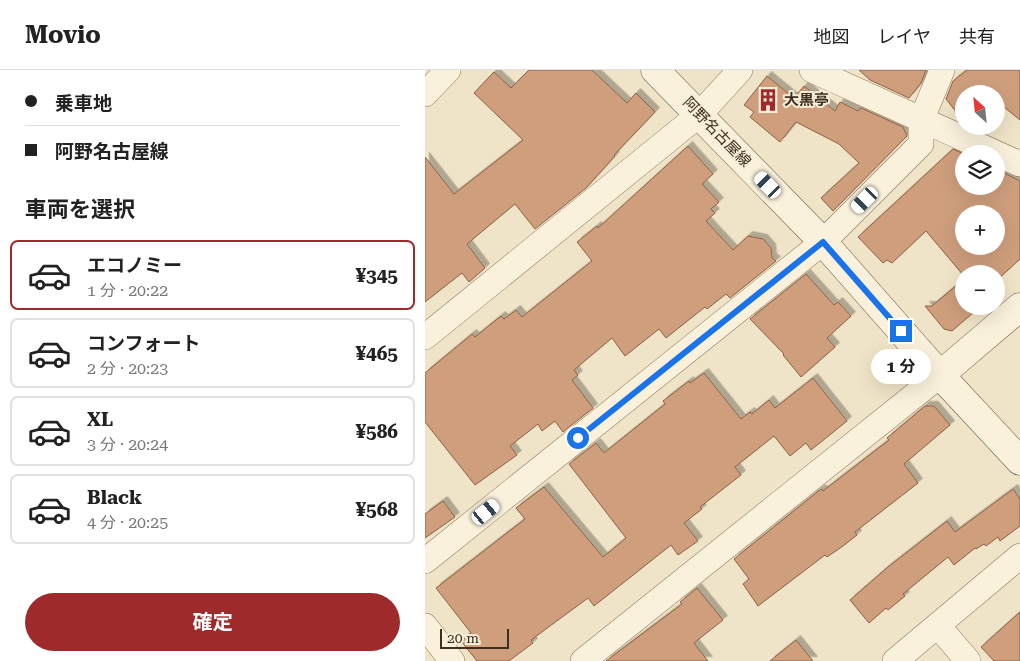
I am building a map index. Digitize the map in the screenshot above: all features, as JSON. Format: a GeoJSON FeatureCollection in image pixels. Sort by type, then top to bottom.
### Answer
{"type":"FeatureCollection","features":[{"type":"Feature","properties":{"kind":"main road","name":"阿野名古屋線"},"geometry":{"type":"LineString","coordinates":[[655,70],[823,242],[939,375],[1020,461]]}},
{"type":"Feature","properties":{"kind":"main road"},"geometry":{"type":"LineString","coordinates":[[939,375],[1020,307]]}},
{"type":"Feature","properties":{"kind":"street"},"geometry":{"type":"LineString","coordinates":[[425,94],[448,70]]}},
{"type":"Feature","properties":{"kind":"street"},"geometry":{"type":"LineString","coordinates":[[425,337],[700,114],[741,70]]}},
{"type":"Feature","properties":{"kind":"street"},"geometry":{"type":"LineString","coordinates":[[812,70],[921,121],[1017,156]]}},
{"type":"Feature","properties":{"kind":"street"},"geometry":{"type":"LineString","coordinates":[[425,561],[823,242],[921,144],[921,121],[942,70]]}},
{"type":"Feature","properties":{"kind":"street"},"geometry":{"type":"LineString","coordinates":[[583,661],[939,375]]}},
{"type":"Feature","properties":{"kind":"street"},"geometry":{"type":"LineString","coordinates":[[895,661],[1020,556]]}},
{"type":"Feature","properties":{"kind":"street"},"geometry":{"type":"LineString","coordinates":[[425,626],[452,661]]}},
{"type":"Feature","properties":{"kind":"street"},"geometry":{"type":"LineString","coordinates":[[938,626],[968,661]]}},
{"type":"Feature","properties":{"kind":"building"},"geometry":{"type":"Polygon","coordinates":[[[529,70],[592,70],[627,103],[636,93],[655,112],[586,188],[535,229],[515,204],[467,244],[485,268],[469,282],[462,273],[425,302],[425,157],[454,194],[523,140],[474,93],[494,72],[511,88],[529,70]]]}},
{"type":"Feature","properties":{"kind":"building"},"geometry":{"type":"Polygon","coordinates":[[[859,70],[926,70],[921,83],[909,98],[870,80],[859,70]]]}},
{"type":"Feature","properties":{"kind":"building"},"geometry":{"type":"Polygon","coordinates":[[[967,70],[1020,70],[1020,120],[1005,108],[1005,85],[955,85],[955,110],[946,99],[953,81],[967,70]]]}},
{"type":"Feature","properties":{"kind":"building"},"geometry":{"type":"Polygon","coordinates":[[[767,76],[794,98],[804,86],[835,111],[840,102],[858,111],[861,108],[903,127],[907,136],[833,211],[821,198],[859,163],[839,144],[796,122],[780,142],[750,117],[754,112],[744,105],[767,76]]]}},
{"type":"Feature","properties":{"kind":"building"},"geometry":{"type":"Polygon","coordinates":[[[688,146],[713,174],[702,184],[719,202],[711,209],[715,213],[706,221],[733,250],[748,236],[763,239],[771,248],[772,258],[776,261],[730,298],[726,294],[707,309],[705,307],[666,338],[659,329],[625,356],[612,338],[574,370],[578,375],[572,380],[593,408],[563,432],[555,421],[542,431],[538,424],[510,446],[517,455],[475,485],[425,422],[425,373],[472,334],[475,337],[501,316],[504,319],[516,310],[522,317],[592,261],[577,242],[597,226],[598,228],[688,146]]]}},
{"type":"Feature","properties":{"kind":"building"},"geometry":{"type":"Polygon","coordinates":[[[953,149],[955,150],[955,195],[1005,195],[1005,174],[1020,181],[1020,259],[1005,273],[1005,265],[955,265],[926,231],[892,263],[887,260],[883,263],[858,237],[953,149]]]}},
{"type":"Feature","properties":{"kind":"building"},"geometry":{"type":"Polygon","coordinates":[[[806,274],[834,305],[838,302],[851,316],[827,338],[835,347],[801,377],[784,354],[750,319],[806,274]]]}},
{"type":"Feature","properties":{"kind":"building"},"geometry":{"type":"Polygon","coordinates":[[[955,287],[955,315],[971,315],[952,331],[944,329],[925,306],[932,306],[955,287]]]}},
{"type":"Feature","properties":{"kind":"building"},"geometry":{"type":"Polygon","coordinates":[[[704,373],[741,419],[750,412],[752,414],[769,400],[775,408],[813,378],[847,421],[811,450],[806,443],[790,456],[774,436],[735,467],[741,475],[700,507],[702,509],[684,523],[698,541],[678,555],[671,545],[594,606],[588,598],[531,640],[533,643],[509,661],[477,661],[461,641],[471,633],[436,588],[525,519],[516,508],[544,487],[603,557],[626,538],[569,464],[596,443],[604,453],[665,404],[663,401],[689,381],[690,383],[704,373]]]}},
{"type":"Feature","properties":{"kind":"building"},"geometry":{"type":"Polygon","coordinates":[[[925,406],[934,406],[950,425],[904,464],[918,483],[855,532],[857,535],[843,546],[827,557],[825,555],[758,606],[743,584],[749,579],[734,559],[821,489],[823,491],[889,440],[887,438],[925,406]]]}},
{"type":"Feature","properties":{"kind":"building"},"geometry":{"type":"Polygon","coordinates":[[[1013,489],[1020,499],[1020,526],[1000,541],[998,537],[986,546],[984,544],[975,548],[954,565],[948,557],[903,594],[905,596],[888,610],[886,608],[869,623],[850,600],[888,567],[947,521],[955,532],[1013,489]]]}},
{"type":"Feature","properties":{"kind":"building"},"geometry":{"type":"Polygon","coordinates":[[[443,501],[455,517],[425,538],[425,514],[443,501]]]}},
{"type":"Feature","properties":{"kind":"building"},"geometry":{"type":"Polygon","coordinates":[[[697,588],[723,620],[694,643],[708,661],[606,661],[682,604],[680,602],[697,588]]]}},
{"type":"Feature","properties":{"kind":"building"},"geometry":{"type":"Polygon","coordinates":[[[1020,612],[1020,661],[994,661],[981,647],[1020,612]]]}},
{"type":"Feature","properties":{"kind":"building"},"geometry":{"type":"Polygon","coordinates":[[[796,640],[813,661],[770,661],[796,640]]]}},
{"type":"Feature","properties":{"kind":"place","name":"大黒亭"},"geometry":{"type":"Point","coordinates":[768,100]}},
{"type":"Feature","properties":{"kind":"route"},"geometry":{"type":"LineString","coordinates":[[578,438],[823,242],[901,331]]}}]}
